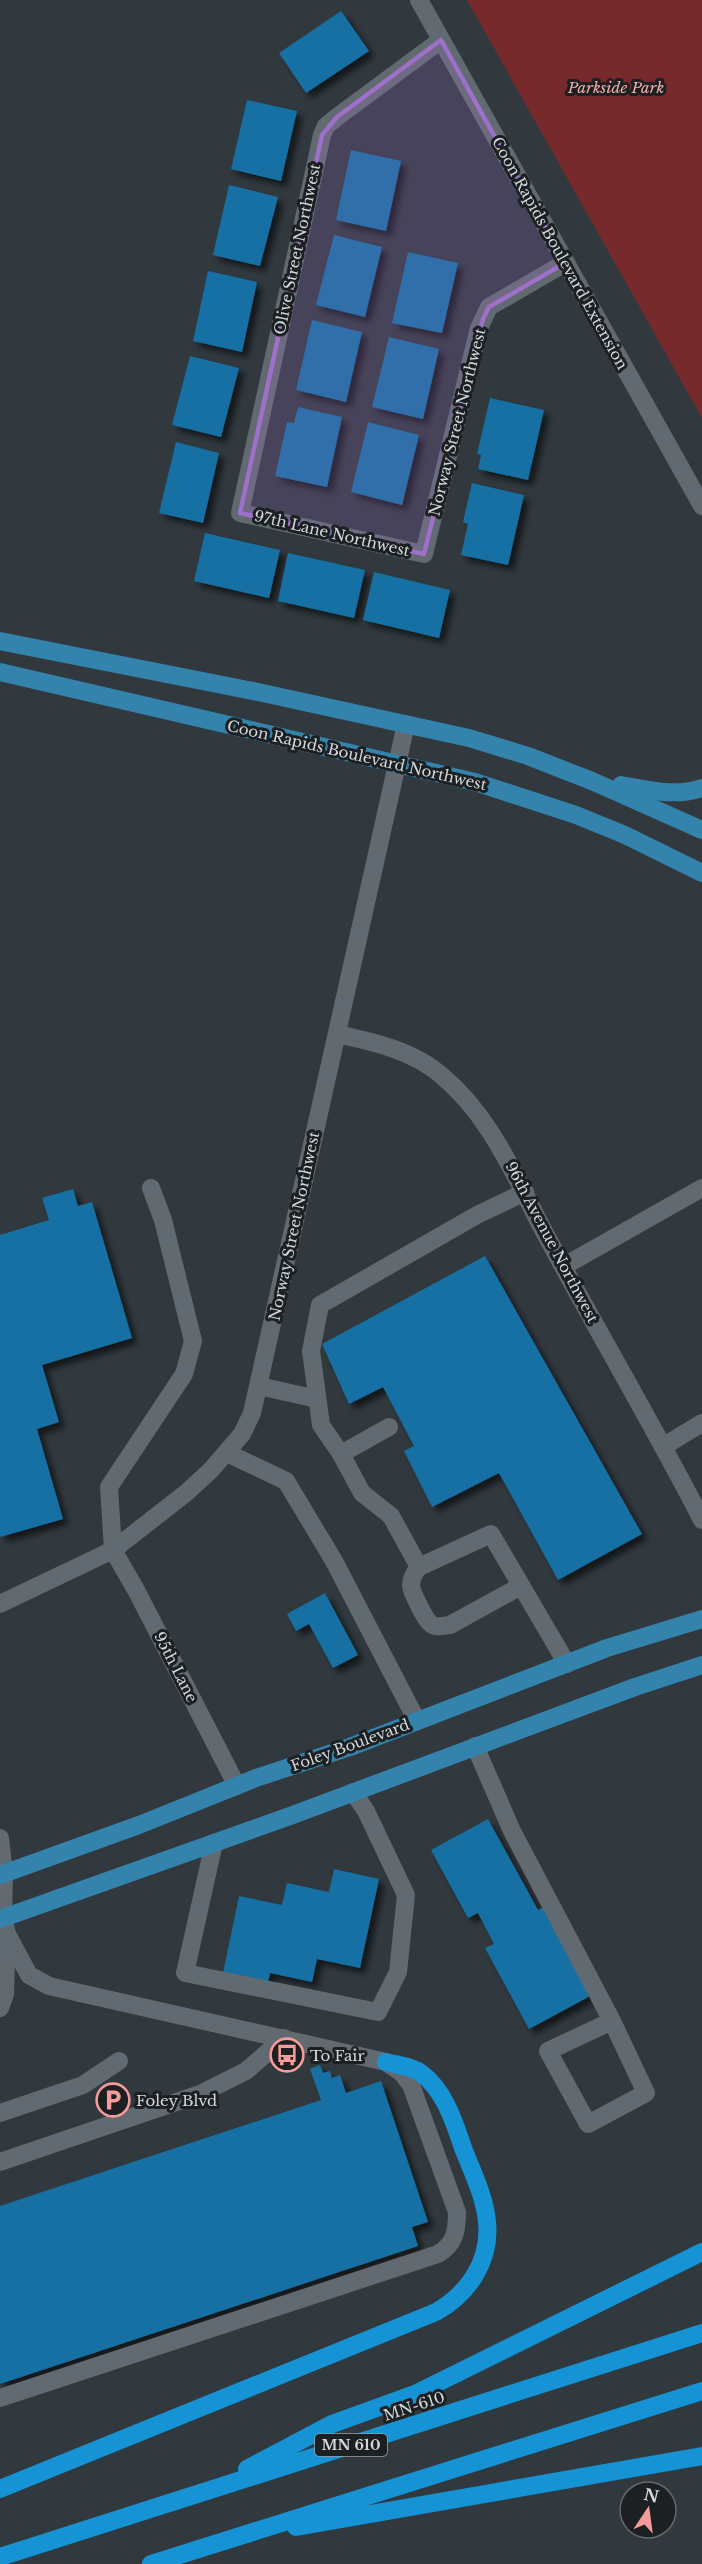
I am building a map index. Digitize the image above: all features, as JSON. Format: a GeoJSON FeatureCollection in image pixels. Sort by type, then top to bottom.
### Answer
{"type":"FeatureCollection","features":[{"type":"Feature","properties":{"kind":"highway"},"geometry":{"type":"LineString","coordinates":[[0,2488],[436,2312],[451,2303],[467,2287],[479,2270],[485,2246],[487,2223],[483,2204],[452,2114],[434,2084],[419,2071],[386,2062]]}},
{"type":"Feature","properties":{"kind":"highway"},"geometry":{"type":"LineString","coordinates":[[207,2491],[332,2424],[415,2394],[702,2252]]}},
{"type":"Feature","properties":{"kind":"highway","name":"MN-610"},"geometry":{"type":"LineString","coordinates":[[0,2557],[702,2333]]}},
{"type":"Feature","properties":{"kind":"highway"},"geometry":{"type":"LineString","coordinates":[[152,2564],[702,2391]]}},
{"type":"Feature","properties":{"kind":"highway"},"geometry":{"type":"LineString","coordinates":[[227,2539],[702,2456]]}},
{"type":"Feature","properties":{"kind":"main road"},"geometry":{"type":"LineString","coordinates":[[0,640],[258,692],[469,738],[528,756],[602,785],[702,830]]}},
{"type":"Feature","properties":{"kind":"main road","name":"Coon Rapids Boulevard Northwest"},"geometry":{"type":"LineString","coordinates":[[0,672],[475,782],[576,815],[625,835],[702,873]]}},
{"type":"Feature","properties":{"kind":"main road"},"geometry":{"type":"LineString","coordinates":[[560,769],[666,794],[686,793],[702,788]]}},
{"type":"Feature","properties":{"kind":"main road","name":"Foley Boulevard"},"geometry":{"type":"LineString","coordinates":[[2,1875],[607,1648],[702,1618]]}},
{"type":"Feature","properties":{"kind":"main road"},"geometry":{"type":"LineString","coordinates":[[4,1924],[475,1746],[702,1665]]}},
{"type":"Feature","properties":{"kind":"street","name":"Coon Rapids Boulevard Extension"},"geometry":{"type":"LineString","coordinates":[[419,0],[702,506]]}},
{"type":"Feature","properties":{"kind":"street","name":"Olive Street Northwest"},"geometry":{"type":"LineString","coordinates":[[240,513],[322,135],[326,126],[336,117],[441,40]]}},
{"type":"Feature","properties":{"kind":"street","name":"Norway Street Northwest"},"geometry":{"type":"LineString","coordinates":[[424,554],[476,339],[483,319],[489,307],[565,262]]}},
{"type":"Feature","properties":{"kind":"street","name":"97th Lane Northwest"},"geometry":{"type":"LineString","coordinates":[[240,513],[424,554]]}},
{"type":"Feature","properties":{"kind":"street","name":"Norway Street Northwest"},"geometry":{"type":"LineString","coordinates":[[0,1604],[112,1550],[186,1493],[242,1434],[252,1413],[406,724]]}},
{"type":"Feature","properties":{"kind":"street","name":"96th Avenue Northwest"},"geometry":{"type":"LineString","coordinates":[[337,1034],[387,1046],[412,1056],[440,1073],[463,1095],[483,1120],[525,1192],[702,1520]]}},
{"type":"Feature","properties":{"kind":"street"},"geometry":{"type":"LineString","coordinates":[[112,1550],[109,1486],[184,1374],[193,1341],[164,1220],[151,1188]]}},
{"type":"Feature","properties":{"kind":"street"},"geometry":{"type":"LineString","coordinates":[[564,1266],[702,1188]]}},
{"type":"Feature","properties":{"kind":"street"},"geometry":{"type":"LineString","coordinates":[[419,1567],[391,1516],[362,1492],[341,1454],[321,1425],[311,1351],[320,1305],[477,1215],[525,1192]]}},
{"type":"Feature","properties":{"kind":"street"},"geometry":{"type":"LineString","coordinates":[[259,1386],[317,1399]]}},
{"type":"Feature","properties":{"kind":"street"},"geometry":{"type":"LineString","coordinates":[[664,1446],[702,1423]]}},
{"type":"Feature","properties":{"kind":"street"},"geometry":{"type":"LineString","coordinates":[[341,1454],[389,1427]]}},
{"type":"Feature","properties":{"kind":"street"},"geometry":{"type":"LineString","coordinates":[[226,1453],[286,1481],[334,1561],[417,1721]]}},
{"type":"Feature","properties":{"kind":"street"},"geometry":{"type":"LineString","coordinates":[[521,1587],[450,1625],[440,1627],[431,1624],[425,1618],[410,1586],[419,1567],[491,1534],[567,1664]]}},
{"type":"Feature","properties":{"kind":"street","name":"95th Lane"},"geometry":{"type":"LineString","coordinates":[[112,1550],[136,1590],[237,1786]]}},
{"type":"Feature","properties":{"kind":"street"},"geometry":{"type":"LineString","coordinates":[[475,1746],[512,1831],[612,2021],[646,2093],[588,2124],[548,2051],[612,2021]]}},
{"type":"Feature","properties":{"kind":"street"},"geometry":{"type":"LineString","coordinates":[[214,1843],[185,1973],[378,2012],[398,1972],[406,1895],[366,1811],[353,1792]]}},
{"type":"Feature","properties":{"kind":"street"},"geometry":{"type":"LineString","coordinates":[[0,1838],[5,1994],[0,2008]]}},
{"type":"Feature","properties":{"kind":"street"},"geometry":{"type":"LineString","coordinates":[[0,2397],[438,2254],[450,2247],[457,2229],[457,2212],[411,2085],[402,2073],[386,2062],[49,1986],[29,1975],[4,1924]]}},
{"type":"Feature","properties":{"kind":"street"},"geometry":{"type":"LineString","coordinates":[[0,2162],[200,2094],[246,2072],[284,2038]]}},
{"type":"Feature","properties":{"kind":"street"},"geometry":{"type":"LineString","coordinates":[[0,2113],[83,2085],[119,2061]]}},
{"type":"Feature","properties":{"kind":"highlighted area"},"geometry":{"type":"Polygon","coordinates":[[[441,40],[565,263],[489,307],[483,319],[424,554],[240,513],[322,135],[337,117],[441,40]]]}},
{"type":"Feature","properties":{"kind":"green space","name":"Parkside Park"},"geometry":{"type":"Polygon","coordinates":[[[467,0],[702,0],[702,418],[467,0]]]}},
{"type":"Feature","properties":{"kind":"building"},"geometry":{"type":"Polygon","coordinates":[[[341,11],[369,51],[306,93],[279,53],[341,11]]]}},
{"type":"Feature","properties":{"kind":"building"},"geometry":{"type":"Polygon","coordinates":[[[247,100],[297,111],[281,181],[231,169],[247,100]]]}},
{"type":"Feature","properties":{"kind":"building"},"geometry":{"type":"Polygon","coordinates":[[[351,150],[401,161],[386,231],[336,220],[351,150]]]}},
{"type":"Feature","properties":{"kind":"building"},"geometry":{"type":"Polygon","coordinates":[[[229,185],[278,197],[260,266],[213,255],[229,185]]]}},
{"type":"Feature","properties":{"kind":"building"},"geometry":{"type":"Polygon","coordinates":[[[334,235],[382,247],[365,317],[316,305],[334,235]]]}},
{"type":"Feature","properties":{"kind":"building"},"geometry":{"type":"Polygon","coordinates":[[[408,252],[458,263],[442,333],[392,323],[408,252]]]}},
{"type":"Feature","properties":{"kind":"building"},"geometry":{"type":"Polygon","coordinates":[[[208,271],[257,282],[242,352],[193,341],[208,271]]]}},
{"type":"Feature","properties":{"kind":"building"},"geometry":{"type":"Polygon","coordinates":[[[312,320],[362,332],[346,402],[296,390],[312,320]]]}},
{"type":"Feature","properties":{"kind":"building"},"geometry":{"type":"Polygon","coordinates":[[[389,337],[439,349],[423,419],[372,407],[389,337]]]}},
{"type":"Feature","properties":{"kind":"building"},"geometry":{"type":"Polygon","coordinates":[[[190,356],[239,368],[221,437],[172,425],[190,356]]]}},
{"type":"Feature","properties":{"kind":"building"},"geometry":{"type":"Polygon","coordinates":[[[490,398],[544,410],[528,480],[478,469],[481,455],[477,454],[490,398]]]}},
{"type":"Feature","properties":{"kind":"building"},"geometry":{"type":"Polygon","coordinates":[[[298,407],[342,417],[327,487],[275,476],[287,422],[294,423],[298,407]]]}},
{"type":"Feature","properties":{"kind":"building"},"geometry":{"type":"Polygon","coordinates":[[[368,422],[419,435],[402,505],[351,492],[368,422]]]}},
{"type":"Feature","properties":{"kind":"building"},"geometry":{"type":"Polygon","coordinates":[[[176,442],[219,453],[203,523],[159,513],[176,442]]]}},
{"type":"Feature","properties":{"kind":"building"},"geometry":{"type":"Polygon","coordinates":[[[472,483],[524,495],[508,565],[461,555],[468,524],[463,522],[472,483]]]}},
{"type":"Feature","properties":{"kind":"building"},"geometry":{"type":"Polygon","coordinates":[[[205,533],[280,550],[269,598],[194,581],[205,533]]]}},
{"type":"Feature","properties":{"kind":"building"},"geometry":{"type":"Polygon","coordinates":[[[288,553],[365,570],[354,618],[278,601],[288,553]]]}},
{"type":"Feature","properties":{"kind":"building"},"geometry":{"type":"Polygon","coordinates":[[[374,572],[450,590],[439,638],[363,620],[374,572]]]}},
{"type":"Feature","properties":{"kind":"building"},"geometry":{"type":"Polygon","coordinates":[[[73,1189],[78,1206],[92,1202],[132,1338],[42,1365],[59,1422],[37,1429],[63,1519],[0,1537],[0,1235],[49,1220],[42,1198],[73,1189]]]}},
{"type":"Feature","properties":{"kind":"building"},"geometry":{"type":"Polygon","coordinates":[[[485,1256],[642,1534],[558,1580],[499,1473],[432,1507],[404,1451],[414,1446],[383,1387],[349,1404],[322,1344],[485,1256]]]}},
{"type":"Feature","properties":{"kind":"building"},"geometry":{"type":"Polygon","coordinates":[[[325,1593],[358,1655],[333,1668],[309,1624],[296,1631],[287,1614],[325,1593]]]}},
{"type":"Feature","properties":{"kind":"building"},"geometry":{"type":"Polygon","coordinates":[[[488,1819],[538,1910],[544,1907],[592,1995],[529,2029],[485,1948],[494,1944],[478,1913],[468,1918],[431,1850],[488,1819]]]}},
{"type":"Feature","properties":{"kind":"building"},"geometry":{"type":"Polygon","coordinates":[[[334,1869],[379,1879],[360,1968],[317,1959],[312,1982],[270,1973],[268,1983],[223,1973],[239,1896],[282,1905],[287,1883],[329,1892],[334,1869]]]}},
{"type":"Feature","properties":{"kind":"building"},"geometry":{"type":"Polygon","coordinates":[[[320,2065],[323,2073],[330,2071],[332,2078],[340,2075],[346,2093],[381,2081],[428,2222],[412,2227],[418,2246],[0,2384],[0,2206],[321,2100],[310,2069],[320,2065]]]}},
{"type":"Feature","properties":{"kind":"place","name":"To Fair"},"geometry":{"type":"Point","coordinates":[287,2055]}},
{"type":"Feature","properties":{"kind":"place","name":"Foley Blvd"},"geometry":{"type":"Point","coordinates":[113,2100]}}]}
